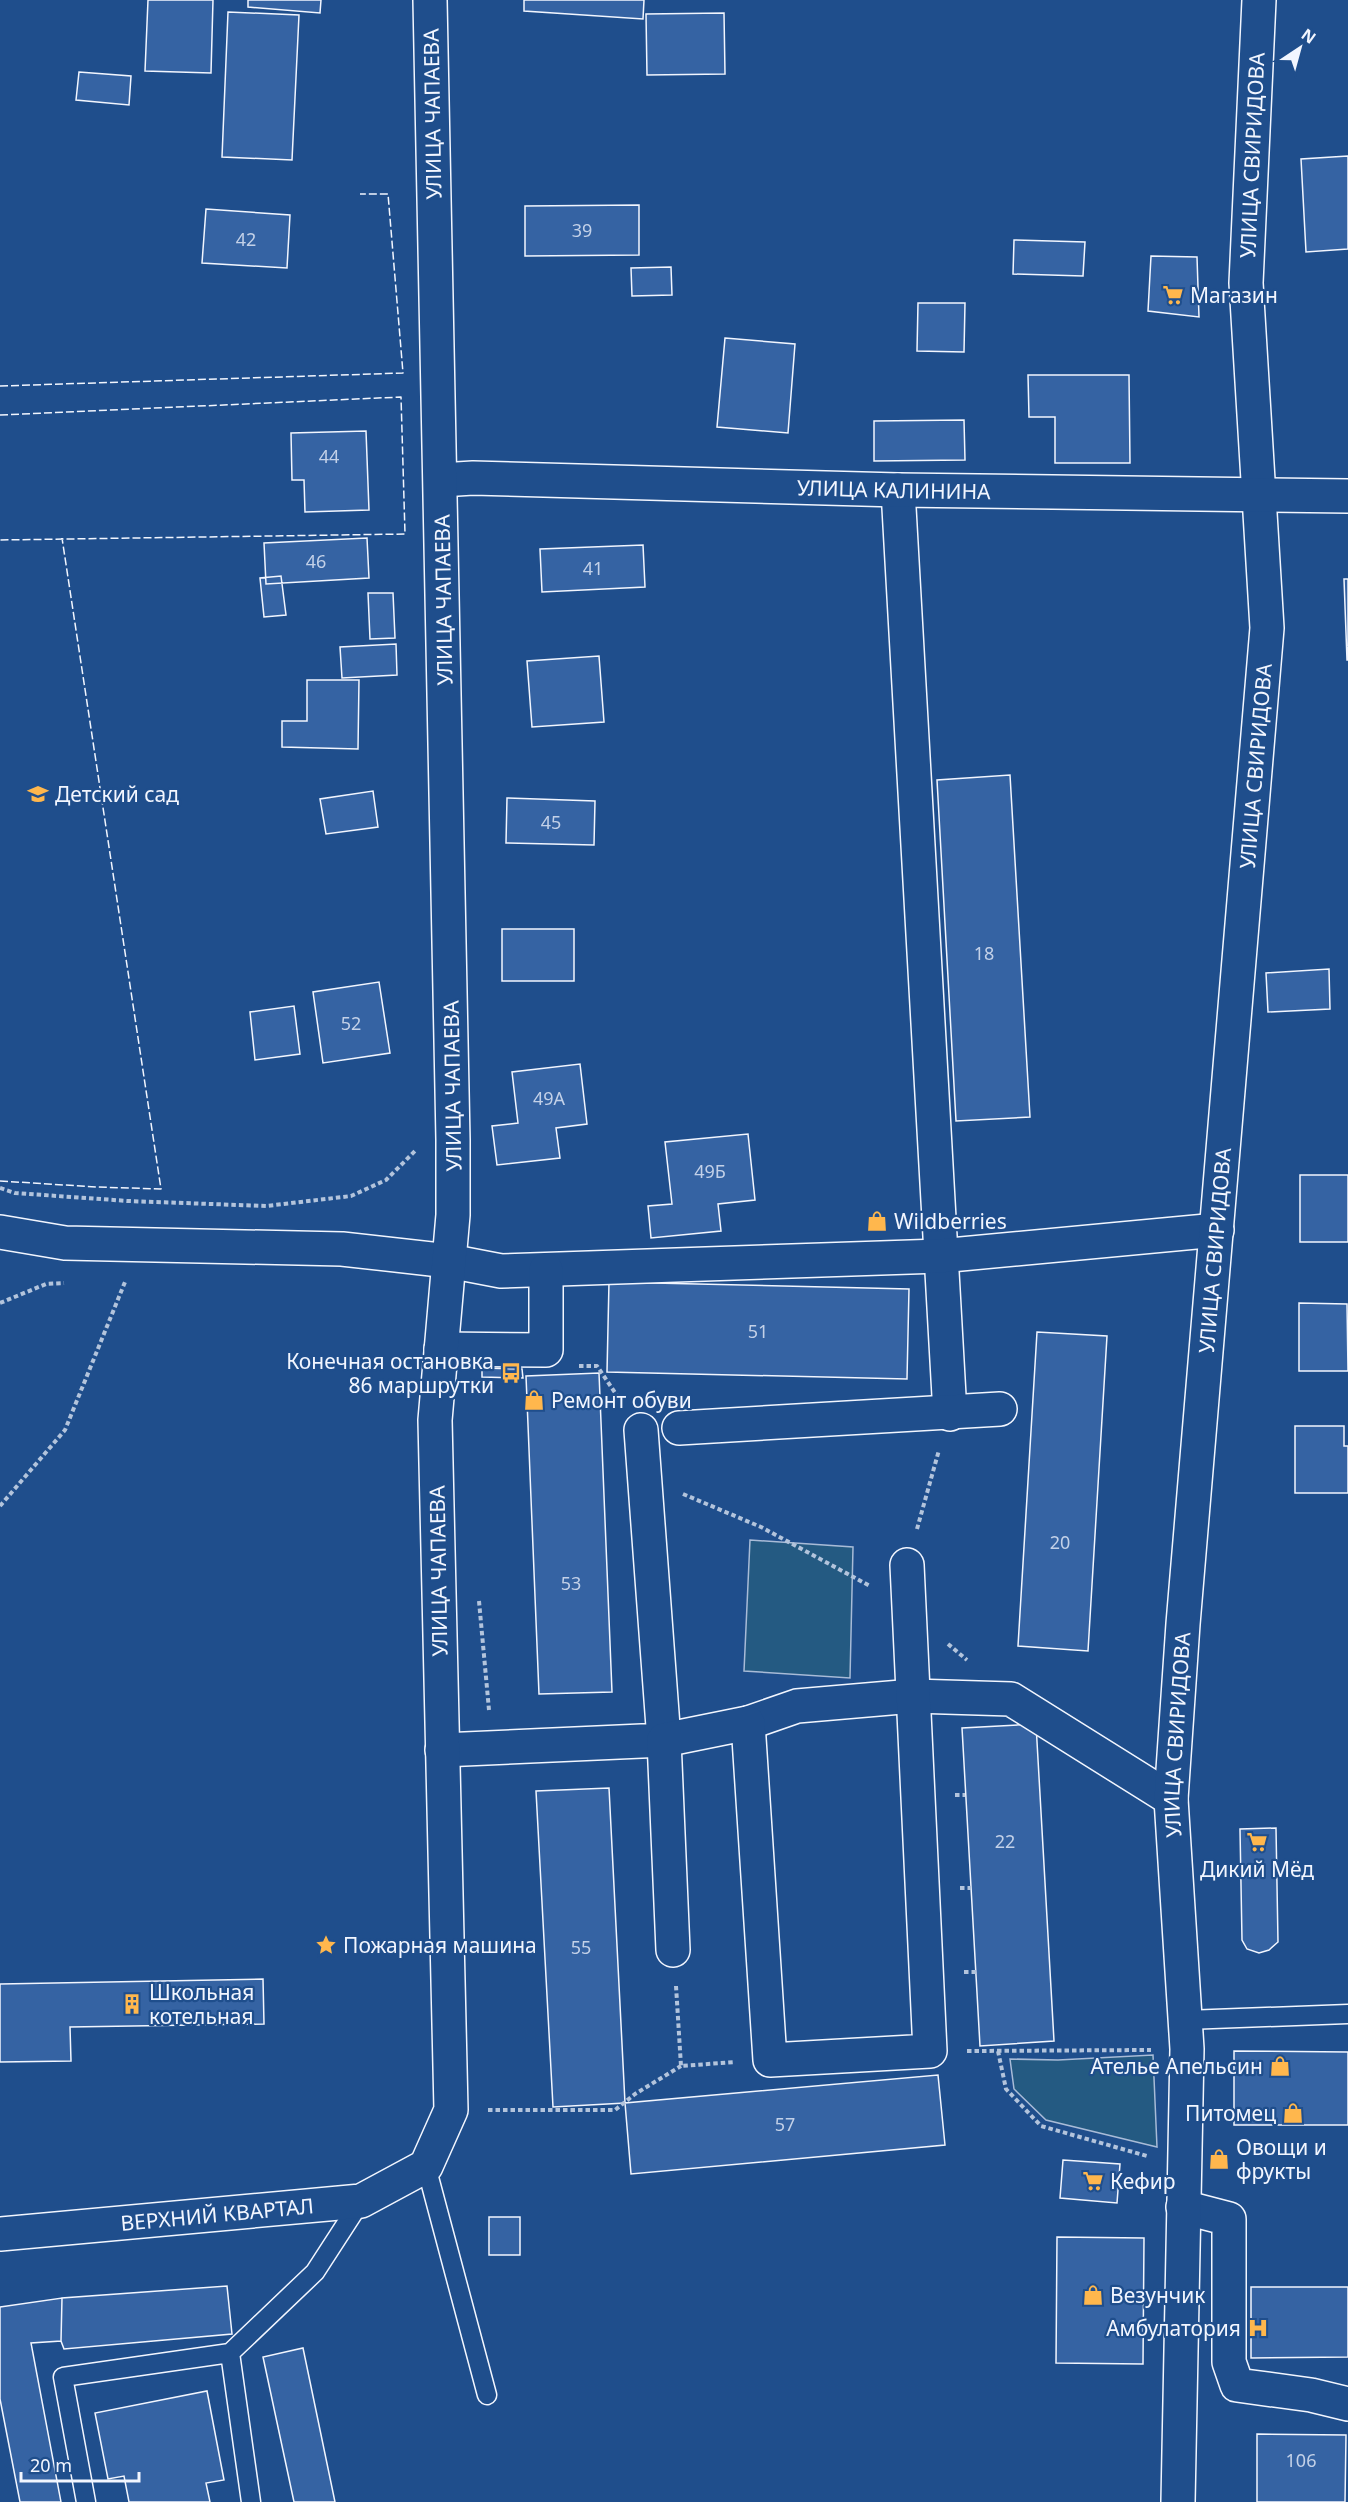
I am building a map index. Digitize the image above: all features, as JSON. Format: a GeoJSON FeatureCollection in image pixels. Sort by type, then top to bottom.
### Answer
{"type":"FeatureCollection","features":[{"type":"Feature","properties":{"kind":"street","name":"УЛИЦА ЧАПАЕВА"},"geometry":{"type":"LineString","coordinates":[[426,2166],[451,2110],[435,1420],[453,1215],[441,480],[430,0]]}},
{"type":"Feature","properties":{"kind":"street","name":"УЛИЦА СВИРИДОВА"},"geometry":{"type":"LineString","coordinates":[[1178,2502],[1187,2035],[1171,1799],[1183,1624],[1267,628],[1246,283],[1258,0]]}},
{"type":"Feature","properties":{"kind":"street","name":"УЛИЦА КАЛИНИНА"},"geometry":{"type":"LineString","coordinates":[[441,480],[473,478],[898,490],[1348,495]]}},
{"type":"Feature","properties":{"kind":"street"},"geometry":{"type":"LineString","coordinates":[[898,490],[950,1414]]}},
{"type":"Feature","properties":{"kind":"street"},"geometry":{"type":"LineString","coordinates":[[397,1254],[422,1251],[433,1244],[443,1235],[453,1215]]}},
{"type":"Feature","properties":{"kind":"street"},"geometry":{"type":"LineString","coordinates":[[453,1215],[459,1236],[468,1251],[481,1264],[501,1271]]}},
{"type":"Feature","properties":{"kind":"street"},"geometry":{"type":"LineString","coordinates":[[446,1303],[456,1287],[467,1280],[478,1274],[501,1271],[940,1256],[1217,1230]]}},
{"type":"Feature","properties":{"kind":"street"},"geometry":{"type":"LineString","coordinates":[[0,1232],[65,1243],[299,1247],[397,1254],[501,1271]]}},
{"type":"Feature","properties":{"kind":"street"},"geometry":{"type":"LineString","coordinates":[[397,1254],[425,1265],[438,1279],[446,1303]]}},
{"type":"Feature","properties":{"kind":"street"},"geometry":{"type":"LineString","coordinates":[[441,1349],[546,1350],[546,1270]]}},
{"type":"Feature","properties":{"kind":"street"},"geometry":{"type":"LineString","coordinates":[[680,1428],[950,1414],[1000,1409]]}},
{"type":"Feature","properties":{"kind":"street"},"geometry":{"type":"LineString","coordinates":[[641,1430],[664,1740],[673,1950]]}},
{"type":"Feature","properties":{"kind":"street"},"geometry":{"type":"LineString","coordinates":[[748,1723],[770,2060],[930,2051],[907,1565]]}},
{"type":"Feature","properties":{"kind":"street"},"geometry":{"type":"LineString","coordinates":[[442,1750],[664,1740],[748,1723],[797,1706],[913,1696],[1011,1699],[1171,1799]]}},
{"type":"Feature","properties":{"kind":"street","name":"ВЕРХНИЙ КВАРТАЛ"},"geometry":{"type":"LineString","coordinates":[[0,2234],[361,2201],[426,2166]]}},
{"type":"Feature","properties":{"kind":"street"},"geometry":{"type":"LineString","coordinates":[[1183,2207],[1228,2219],[1229,2362],[1237,2385],[1311,2395],[1348,2404]]}},
{"type":"Feature","properties":{"kind":"lane"},"geometry":{"type":"LineString","coordinates":[[1187,2035],[1348,2014]]}},
{"type":"Feature","properties":{"kind":"lane"},"geometry":{"type":"LineString","coordinates":[[426,2166],[487,2395]]}},
{"type":"Feature","properties":{"kind":"lane"},"geometry":{"type":"LineString","coordinates":[[86,2502],[63,2377],[230,2353],[315,2272],[361,2201]]}},
{"type":"Feature","properties":{"kind":"lane"},"geometry":{"type":"LineString","coordinates":[[230,2353],[251,2502]]}},
{"type":"Feature","properties":{"kind":"path"},"geometry":{"type":"LineString","coordinates":[[0,1188],[15,1193],[266,1206],[351,1196],[386,1180],[428,1137],[453,1140]]}},
{"type":"Feature","properties":{"kind":"path"},"geometry":{"type":"LineString","coordinates":[[0,1303],[46,1284],[71,1282]]}},
{"type":"Feature","properties":{"kind":"path"},"geometry":{"type":"LineString","coordinates":[[0,1506],[65,1430],[125,1282],[114,1282]]}},
{"type":"Feature","properties":{"kind":"path"},"geometry":{"type":"LineString","coordinates":[[546,1350],[547,1366],[597,1366],[641,1430]]}},
{"type":"Feature","properties":{"kind":"path"},"geometry":{"type":"LineString","coordinates":[[907,1565],[950,1414]]}},
{"type":"Feature","properties":{"kind":"path"},"geometry":{"type":"LineString","coordinates":[[681,1493],[761,1527],[898,1601],[969,1662]]}},
{"type":"Feature","properties":{"kind":"path"},"geometry":{"type":"LineString","coordinates":[[673,1950],[681,2066]]}},
{"type":"Feature","properties":{"kind":"path"},"geometry":{"type":"LineString","coordinates":[[930,2051],[998,2051],[1187,2035]]}},
{"type":"Feature","properties":{"kind":"path"},"geometry":{"type":"LineString","coordinates":[[998,2051],[1006,2089],[1041,2126],[1185,2167]]}},
{"type":"Feature","properties":{"kind":"path"},"geometry":{"type":"LineString","coordinates":[[451,2110],[615,2110],[635,2094],[681,2066],[770,2060]]}},
{"type":"Feature","properties":{"kind":"shaded area"},"geometry":{"type":"Polygon","coordinates":[[[750,1540],[853,1547],[850,1678],[744,1671],[750,1540]]]}},
{"type":"Feature","properties":{"kind":"shaded area"},"geometry":{"type":"Polygon","coordinates":[[[1153,2055],[1157,2147],[1046,2120],[1014,2089],[1010,2059],[1058,2060],[1153,2055]]]}},
{"type":"Feature","properties":{"kind":"building"},"geometry":{"type":"Polygon","coordinates":[[[148,0],[213,0],[211,73],[145,71],[148,0]]]}},
{"type":"Feature","properties":{"kind":"building"},"geometry":{"type":"Polygon","coordinates":[[[248,0],[321,0],[320,13],[248,7],[248,0]]]}},
{"type":"Feature","properties":{"kind":"building"},"geometry":{"type":"Polygon","coordinates":[[[524,0],[644,0],[643,19],[524,11],[524,0]]]}},
{"type":"Feature","properties":{"kind":"building"},"geometry":{"type":"Polygon","coordinates":[[[228,12],[299,15],[292,160],[222,157],[228,12]]]}},
{"type":"Feature","properties":{"kind":"building"},"geometry":{"type":"Polygon","coordinates":[[[724,13],[725,74],[647,75],[646,14],[724,13]]]}},
{"type":"Feature","properties":{"kind":"building"},"geometry":{"type":"Polygon","coordinates":[[[79,72],[131,76],[129,105],[76,100],[79,72]]]}},
{"type":"Feature","properties":{"kind":"building"},"geometry":{"type":"Polygon","coordinates":[[[1348,156],[1348,249],[1306,252],[1301,159],[1348,156]]]}},
{"type":"Feature","properties":{"kind":"building"},"geometry":{"type":"Polygon","coordinates":[[[639,205],[639,255],[525,256],[525,206],[639,205]]]}},
{"type":"Feature","properties":{"kind":"building"},"geometry":{"type":"Polygon","coordinates":[[[206,209],[290,215],[287,268],[202,263],[206,209]]]}},
{"type":"Feature","properties":{"kind":"building"},"geometry":{"type":"Polygon","coordinates":[[[1014,240],[1085,242],[1083,276],[1013,274],[1014,240]]]}},
{"type":"Feature","properties":{"kind":"building","name":"Магазин"},"geometry":{"type":"Polygon","coordinates":[[[1151,256],[1197,257],[1199,317],[1148,311],[1151,256]]]}},
{"type":"Feature","properties":{"kind":"building"},"geometry":{"type":"Polygon","coordinates":[[[671,267],[672,295],[632,296],[631,268],[671,267]]]}},
{"type":"Feature","properties":{"kind":"building"},"geometry":{"type":"Polygon","coordinates":[[[918,303],[965,303],[964,352],[917,351],[918,303]]]}},
{"type":"Feature","properties":{"kind":"building"},"geometry":{"type":"Polygon","coordinates":[[[725,338],[795,344],[788,433],[717,427],[725,338]]]}},
{"type":"Feature","properties":{"kind":"building"},"geometry":{"type":"Polygon","coordinates":[[[1028,375],[1129,375],[1130,463],[1055,463],[1055,417],[1029,417],[1028,375]]]}},
{"type":"Feature","properties":{"kind":"building"},"geometry":{"type":"Polygon","coordinates":[[[964,420],[965,460],[874,461],[874,421],[964,420]]]}},
{"type":"Feature","properties":{"kind":"building"},"geometry":{"type":"Polygon","coordinates":[[[366,431],[369,510],[305,512],[304,480],[292,480],[291,433],[366,431]]]}},
{"type":"Feature","properties":{"kind":"building"},"geometry":{"type":"Polygon","coordinates":[[[367,538],[369,578],[266,584],[264,543],[367,538]]]}},
{"type":"Feature","properties":{"kind":"building"},"geometry":{"type":"Polygon","coordinates":[[[643,545],[645,587],[542,592],[540,549],[643,545]]]}},
{"type":"Feature","properties":{"kind":"building"},"geometry":{"type":"Polygon","coordinates":[[[281,576],[286,615],[264,617],[260,578],[281,576]]]}},
{"type":"Feature","properties":{"kind":"building"},"geometry":{"type":"Polygon","coordinates":[[[1344,579],[1348,579],[1348,660],[1347,660],[1344,579]]]}},
{"type":"Feature","properties":{"kind":"building"},"geometry":{"type":"Polygon","coordinates":[[[368,593],[393,593],[395,638],[370,639],[368,593]]]}},
{"type":"Feature","properties":{"kind":"building"},"geometry":{"type":"Polygon","coordinates":[[[396,644],[397,675],[342,678],[340,647],[396,644]]]}},
{"type":"Feature","properties":{"kind":"building"},"geometry":{"type":"Polygon","coordinates":[[[599,656],[604,722],[532,727],[527,661],[599,656]]]}},
{"type":"Feature","properties":{"kind":"building"},"geometry":{"type":"Polygon","coordinates":[[[307,680],[359,680],[358,749],[282,747],[282,721],[307,721],[307,680]]]}},
{"type":"Feature","properties":{"kind":"building"},"geometry":{"type":"Polygon","coordinates":[[[1010,775],[1030,1117],[956,1121],[937,780],[1010,775]]]}},
{"type":"Feature","properties":{"kind":"building"},"geometry":{"type":"Polygon","coordinates":[[[373,791],[378,827],[326,834],[320,799],[373,791]]]}},
{"type":"Feature","properties":{"kind":"building"},"geometry":{"type":"Polygon","coordinates":[[[507,798],[595,801],[594,845],[506,843],[507,798]]]}},
{"type":"Feature","properties":{"kind":"building"},"geometry":{"type":"Polygon","coordinates":[[[502,929],[574,929],[574,981],[502,981],[502,929]]]}},
{"type":"Feature","properties":{"kind":"building"},"geometry":{"type":"Polygon","coordinates":[[[1329,969],[1330,1009],[1268,1012],[1266,973],[1329,969]]]}},
{"type":"Feature","properties":{"kind":"building"},"geometry":{"type":"Polygon","coordinates":[[[379,982],[390,1053],[323,1063],[313,992],[379,982]]]}},
{"type":"Feature","properties":{"kind":"building"},"geometry":{"type":"Polygon","coordinates":[[[294,1006],[300,1054],[255,1060],[250,1012],[294,1006]]]}},
{"type":"Feature","properties":{"kind":"building"},"geometry":{"type":"Polygon","coordinates":[[[580,1064],[587,1124],[556,1128],[560,1158],[497,1165],[492,1126],[518,1123],[512,1072],[580,1064]]]}},
{"type":"Feature","properties":{"kind":"building"},"geometry":{"type":"Polygon","coordinates":[[[748,1134],[755,1200],[718,1204],[721,1231],[651,1238],[648,1206],[672,1204],[665,1142],[748,1134]]]}},
{"type":"Feature","properties":{"kind":"building"},"geometry":{"type":"Polygon","coordinates":[[[1300,1175],[1348,1175],[1348,1242],[1300,1242],[1300,1175]]]}},
{"type":"Feature","properties":{"kind":"building"},"geometry":{"type":"Polygon","coordinates":[[[609,1282],[909,1289],[907,1379],[607,1372],[609,1282]]]}},
{"type":"Feature","properties":{"kind":"building"},"geometry":{"type":"Polygon","coordinates":[[[1299,1303],[1347,1304],[1348,1371],[1299,1371],[1299,1303]]]}},
{"type":"Feature","properties":{"kind":"building"},"geometry":{"type":"Polygon","coordinates":[[[1037,1332],[1107,1336],[1088,1651],[1018,1646],[1037,1332]]]}},
{"type":"Feature","properties":{"kind":"building"},"geometry":{"type":"Polygon","coordinates":[[[482,1368],[522,1369],[523,1378],[482,1377],[482,1368]]]}},
{"type":"Feature","properties":{"kind":"building"},"geometry":{"type":"Polygon","coordinates":[[[599,1373],[612,1692],[539,1694],[526,1376],[599,1373]]]}},
{"type":"Feature","properties":{"kind":"building"},"geometry":{"type":"Polygon","coordinates":[[[1295,1426],[1344,1426],[1344,1446],[1348,1446],[1348,1493],[1295,1493],[1295,1426]]]}},
{"type":"Feature","properties":{"kind":"building"},"geometry":{"type":"Polygon","coordinates":[[[1036,1724],[1054,2041],[980,2046],[962,1728],[1036,1724]]]}},
{"type":"Feature","properties":{"kind":"building"},"geometry":{"type":"Polygon","coordinates":[[[609,1788],[625,2103],[553,2107],[536,1791],[609,1788]]]}},
{"type":"Feature","properties":{"kind":"building","name":"Дикий Мёд"},"geometry":{"type":"Polygon","coordinates":[[[1276,1828],[1278,1942],[1269,1950],[1259,1953],[1247,1949],[1242,1940],[1240,1829],[1276,1828]]]}},
{"type":"Feature","properties":{"kind":"building","name":"Школьная котельная"},"geometry":{"type":"Polygon","coordinates":[[[263,1979],[264,2024],[70,2027],[71,2061],[0,2062],[0,1984],[263,1979]]]}},
{"type":"Feature","properties":{"kind":"building"},"geometry":{"type":"Polygon","coordinates":[[[1234,2051],[1348,2052],[1348,2125],[1234,2125],[1234,2051]]]}},
{"type":"Feature","properties":{"kind":"building"},"geometry":{"type":"Polygon","coordinates":[[[938,2075],[945,2145],[631,2174],[625,2103],[938,2075]]]}},
{"type":"Feature","properties":{"kind":"building"},"geometry":{"type":"Polygon","coordinates":[[[1063,2160],[1120,2164],[1117,2203],[1060,2198],[1063,2160]]]}},
{"type":"Feature","properties":{"kind":"building"},"geometry":{"type":"Polygon","coordinates":[[[489,2217],[520,2217],[520,2255],[489,2255],[489,2217]]]}},
{"type":"Feature","properties":{"kind":"building"},"geometry":{"type":"Polygon","coordinates":[[[1057,2237],[1144,2238],[1143,2364],[1056,2363],[1057,2237]]]}},
{"type":"Feature","properties":{"kind":"building"},"geometry":{"type":"Polygon","coordinates":[[[227,2286],[232,2334],[64,2349],[61,2341],[62,2298],[227,2286]]]}},
{"type":"Feature","properties":{"kind":"building"},"geometry":{"type":"Polygon","coordinates":[[[1251,2287],[1348,2287],[1348,2357],[1251,2358],[1251,2287]]]}},
{"type":"Feature","properties":{"kind":"building"},"geometry":{"type":"Polygon","coordinates":[[[62,2298],[61,2341],[31,2343],[61,2502],[20,2502],[0,2399],[0,2307],[62,2298]]]}},
{"type":"Feature","properties":{"kind":"building"},"geometry":{"type":"Polygon","coordinates":[[[303,2348],[335,2502],[294,2502],[263,2357],[303,2348]]]}},
{"type":"Feature","properties":{"kind":"building"},"geometry":{"type":"Polygon","coordinates":[[[207,2391],[224,2480],[206,2483],[210,2502],[129,2502],[124,2476],[108,2479],[95,2413],[207,2391]]]}},
{"type":"Feature","properties":{"kind":"building"},"geometry":{"type":"Polygon","coordinates":[[[1257,2434],[1346,2435],[1345,2502],[1257,2502],[1257,2434]]]}},
{"type":"Feature","properties":{"kind":"fence"},"geometry":{"type":"LineString","coordinates":[[0,386],[403,373],[388,194],[360,194]]}},
{"type":"Feature","properties":{"kind":"fence"},"geometry":{"type":"LineString","coordinates":[[0,415],[401,397],[405,534],[0,540]]}},
{"type":"Feature","properties":{"kind":"fence"},"geometry":{"type":"LineString","coordinates":[[0,1181],[161,1189],[62,538]]}},
{"type":"Feature","properties":{"kind":"place","name":"Магазин"},"geometry":{"type":"Point","coordinates":[1173,295]}},
{"type":"Feature","properties":{"kind":"place","name":"Детский сад"},"geometry":{"type":"Point","coordinates":[38,794]}},
{"type":"Feature","properties":{"kind":"place","name":"Wildberries"},"geometry":{"type":"Point","coordinates":[877,1221]}},
{"type":"Feature","properties":{"kind":"place","name":"Конечная остановка 86 маршрутки"},"geometry":{"type":"Point","coordinates":[511,1373]}},
{"type":"Feature","properties":{"kind":"place","name":"Ремонт обуви"},"geometry":{"type":"Point","coordinates":[534,1400]}},
{"type":"Feature","properties":{"kind":"place","name":"Дикий Мёд"},"geometry":{"type":"Point","coordinates":[1257,1842]}},
{"type":"Feature","properties":{"kind":"place","name":"Пожарная машина"},"geometry":{"type":"Point","coordinates":[326,1945]}},
{"type":"Feature","properties":{"kind":"place","name":"Школьная котельная"},"geometry":{"type":"Point","coordinates":[132,2004]}},
{"type":"Feature","properties":{"kind":"place","name":"Ателье Апельсин"},"geometry":{"type":"Point","coordinates":[1280,2066]}},
{"type":"Feature","properties":{"kind":"place","name":"Питомец"},"geometry":{"type":"Point","coordinates":[1293,2113]}},
{"type":"Feature","properties":{"kind":"place","name":"Овощи и фрукты"},"geometry":{"type":"Point","coordinates":[1219,2159]}},
{"type":"Feature","properties":{"kind":"place","name":"Кефир"},"geometry":{"type":"Point","coordinates":[1093,2181]}},
{"type":"Feature","properties":{"kind":"place","name":"Везунчик"},"geometry":{"type":"Point","coordinates":[1093,2295]}},
{"type":"Feature","properties":{"kind":"place","name":"Амбулатория"},"geometry":{"type":"Point","coordinates":[1258,2328]}}]}
